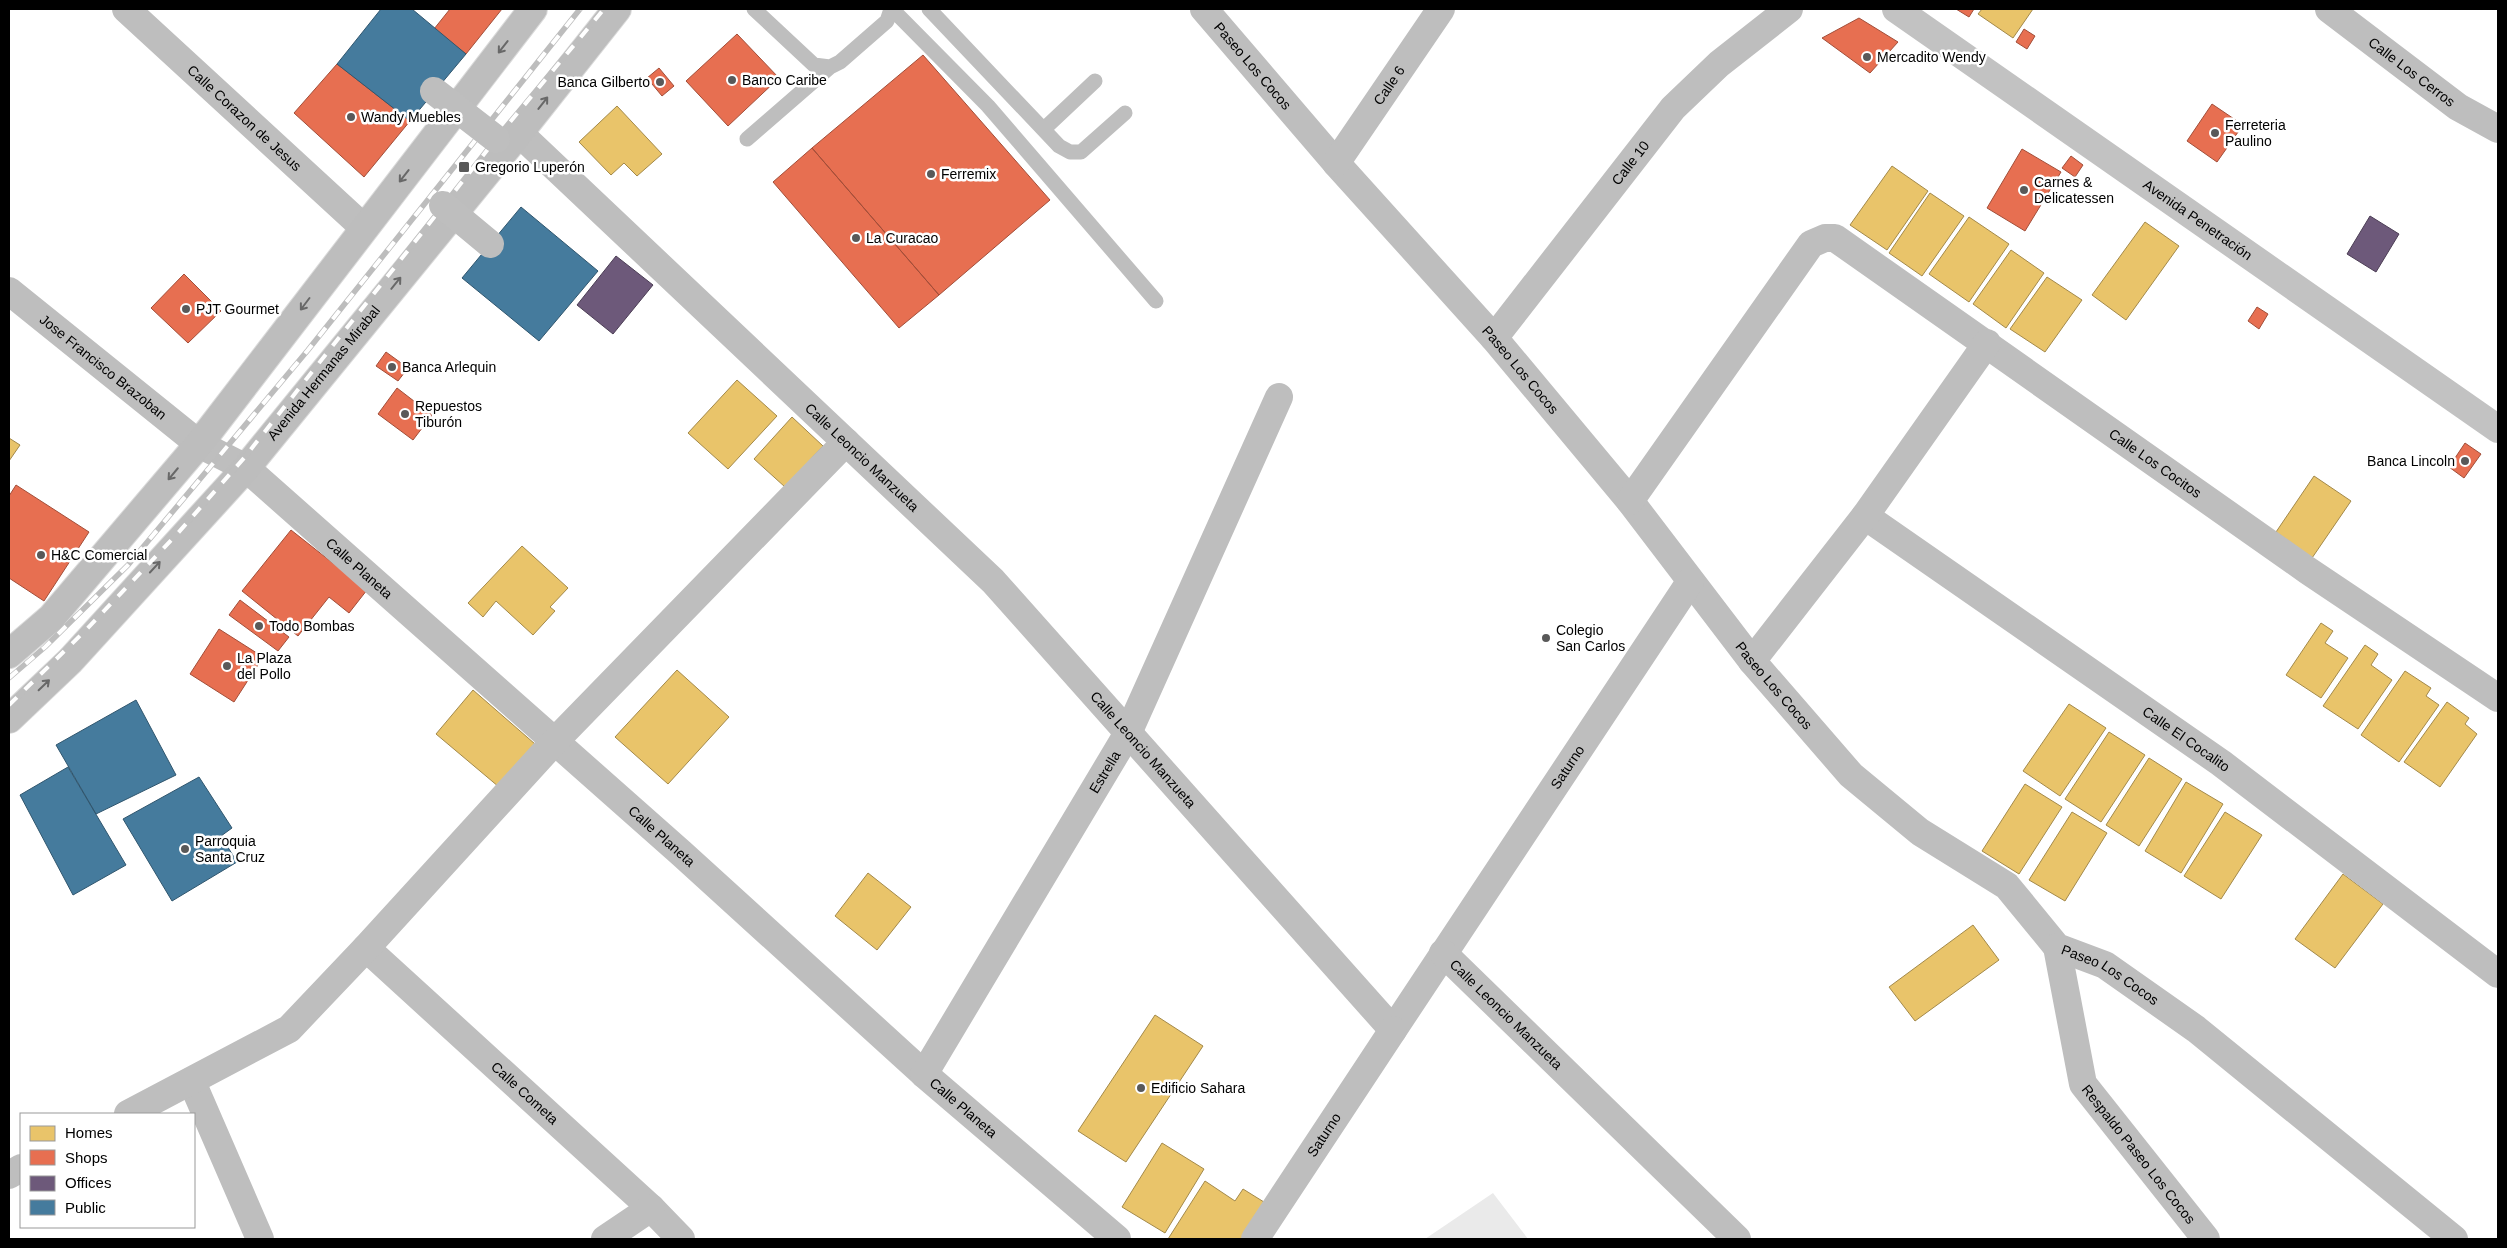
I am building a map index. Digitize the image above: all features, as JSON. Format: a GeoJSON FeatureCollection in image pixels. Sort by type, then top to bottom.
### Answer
{"type":"FeatureCollection","features":[{"type":"Feature","properties":{"kind":"main road"},"geometry":{"type":"LineString","coordinates":[[9,654],[51,618],[199,444],[533,9]]}},
{"type":"Feature","properties":{"kind":"main road","name":"Avenida Hermanas Mirabal"},"geometry":{"type":"LineString","coordinates":[[9,719],[70,661],[246,468],[507,136],[617,9]]}},
{"type":"Feature","properties":{"kind":"street","name":"Calle Corazon de Jesus"},"geometry":{"type":"LineString","coordinates":[[126,9],[363,228]]}},
{"type":"Feature","properties":{"kind":"street","name":"Paseo Los Cocos"},"geometry":{"type":"LineString","coordinates":[[1204,9],[1336,163],[1494,338],[1630,501],[1752,661],[1851,775],[1920,832],[2007,886],[2056,947],[2105,965],[2196,1029],[2454,1239]]}},
{"type":"Feature","properties":{"kind":"street","name":"Calle 6"},"geometry":{"type":"LineString","coordinates":[[1336,163],[1441,9]]}},
{"type":"Feature","properties":{"kind":"street","name":"Calle 10"},"geometry":{"type":"LineString","coordinates":[[1494,338],[1673,108],[1719,64],[1789,9]]}},
{"type":"Feature","properties":{"kind":"street","name":"Avenida Penetración"},"geometry":{"type":"LineString","coordinates":[[1896,9],[2498,429]]}},
{"type":"Feature","properties":{"kind":"street","name":"Calle Los Cerros"},"geometry":{"type":"LineString","coordinates":[[2328,9],[2458,107],[2496,124]]}},
{"type":"Feature","properties":{"kind":"street","name":"Calle Leoncio Manzueta"},"geometry":{"type":"LineString","coordinates":[[434,91],[507,136],[846,442],[993,581],[1393,1030],[1443,953],[1737,1239]]}},
{"type":"Feature","properties":{"kind":"street"},"geometry":{"type":"LineString","coordinates":[[443,205],[490,244]]}},
{"type":"Feature","properties":{"kind":"street","name":"Calle Los Cocitos"},"geometry":{"type":"LineString","coordinates":[[1630,501],[1811,244],[1825,238],[1835,238],[2307,570],[2498,698]]}},
{"type":"Feature","properties":{"kind":"street","name":"Jose Francisco Brazoban"},"geometry":{"type":"LineString","coordinates":[[13,303],[199,444]]}},
{"type":"Feature","properties":{"kind":"street"},"geometry":{"type":"LineString","coordinates":[[1752,661],[1865,516],[1987,344]]}},
{"type":"Feature","properties":{"kind":"street","name":"Estrella"},"geometry":{"type":"LineString","coordinates":[[924,1074],[1128,733],[1279,397]]}},
{"type":"Feature","properties":{"kind":"street"},"geometry":{"type":"LineString","coordinates":[[130,1113],[192,1082],[289,1029],[366,948],[555,741],[846,442]]}},
{"type":"Feature","properties":{"kind":"street","name":"Calle Planeta"},"geometry":{"type":"LineString","coordinates":[[199,444],[246,468],[555,741],[924,1074],[1117,1239]]}},
{"type":"Feature","properties":{"kind":"street","name":"Calle El Cocalito"},"geometry":{"type":"LineString","coordinates":[[1865,516],[2221,763],[2498,974]]}},
{"type":"Feature","properties":{"kind":"street","name":"Saturno"},"geometry":{"type":"LineString","coordinates":[[1443,953],[1690,582]]}},
{"type":"Feature","properties":{"kind":"street","name":"Respaldo Paseo Los Cocos"},"geometry":{"type":"LineString","coordinates":[[2056,947],[2083,1084],[2206,1239]]}},
{"type":"Feature","properties":{"kind":"street","name":"Calle Cometa"},"geometry":{"type":"LineString","coordinates":[[366,948],[651,1208],[681,1239]]}},
{"type":"Feature","properties":{"kind":"street","name":"Saturno"},"geometry":{"type":"LineString","coordinates":[[1255,1239],[1393,1030]]}},
{"type":"Feature","properties":{"kind":"street"},"geometry":{"type":"LineString","coordinates":[[192,1082],[260,1239]]}},
{"type":"Feature","properties":{"kind":"street"},"geometry":{"type":"LineString","coordinates":[[9,1175],[20,1169]]}},
{"type":"Feature","properties":{"kind":"street"},"geometry":{"type":"LineString","coordinates":[[605,1239],[651,1208]]}},
{"type":"Feature","properties":{"kind":"lane"},"geometry":{"type":"LineString","coordinates":[[754,9],[814,65],[830,67]]}},
{"type":"Feature","properties":{"kind":"lane"},"geometry":{"type":"LineString","coordinates":[[747,139],[830,67],[840,62],[887,21],[891,9],[988,106],[1156,301]]}},
{"type":"Feature","properties":{"kind":"lane"},"geometry":{"type":"LineString","coordinates":[[929,9],[1059,146],[1070,152],[1082,152],[1125,113]]}},
{"type":"Feature","properties":{"kind":"lane"},"geometry":{"type":"LineString","coordinates":[[1044,129],[1094,81]]}},
{"type":"Feature","properties":{"kind":"shaded area"},"geometry":{"type":"Polygon","coordinates":[[[1493,1193],[1528,1239],[1425,1239],[1493,1193]]]}},
{"type":"Feature","properties":{"kind":"building: Homes"},"geometry":{"type":"Polygon","coordinates":[[[1982,9],[2033,9],[2013,38],[1978,14],[1982,9]]]}},
{"type":"Feature","properties":{"kind":"building: Homes"},"geometry":{"type":"Polygon","coordinates":[[[617,106],[662,154],[637,176],[624,163],[611,175],[579,142],[617,106]]]}},
{"type":"Feature","properties":{"kind":"building: Homes"},"geometry":{"type":"Polygon","coordinates":[[[1892,166],[1928,191],[1887,250],[1850,225],[1892,166]]]}},
{"type":"Feature","properties":{"kind":"building: Homes"},"geometry":{"type":"Polygon","coordinates":[[[1930,193],[1964,216],[1922,276],[1889,253],[1930,193]]]}},
{"type":"Feature","properties":{"kind":"building: Homes"},"geometry":{"type":"Polygon","coordinates":[[[1969,217],[2009,244],[1969,302],[1929,274],[1969,217]]]}},
{"type":"Feature","properties":{"kind":"building: Homes"},"geometry":{"type":"Polygon","coordinates":[[[2145,222],[2179,246],[2126,320],[2092,295],[2145,222]]]}},
{"type":"Feature","properties":{"kind":"building: Homes"},"geometry":{"type":"Polygon","coordinates":[[[2011,250],[2044,273],[2006,328],[1973,304],[2011,250]]]}},
{"type":"Feature","properties":{"kind":"building: Homes"},"geometry":{"type":"Polygon","coordinates":[[[2047,277],[2082,300],[2045,352],[2010,329],[2047,277]]]}},
{"type":"Feature","properties":{"kind":"building: Homes"},"geometry":{"type":"Polygon","coordinates":[[[737,380],[777,416],[728,469],[688,433],[737,380]]]}},
{"type":"Feature","properties":{"kind":"building: Homes"},"geometry":{"type":"Polygon","coordinates":[[[792,417],[823,446],[785,487],[754,459],[792,417]]]}},
{"type":"Feature","properties":{"kind":"building: Homes"},"geometry":{"type":"Polygon","coordinates":[[[9,438],[20,445],[9,461],[9,438]]]}},
{"type":"Feature","properties":{"kind":"building: Homes"},"geometry":{"type":"Polygon","coordinates":[[[2314,476],[2351,501],[2312,558],[2276,532],[2314,476]]]}},
{"type":"Feature","properties":{"kind":"building: Homes"},"geometry":{"type":"Polygon","coordinates":[[[522,546],[568,588],[550,607],[555,611],[533,635],[496,601],[483,617],[468,603],[522,546]]]}},
{"type":"Feature","properties":{"kind":"building: Homes"},"geometry":{"type":"Polygon","coordinates":[[[2321,623],[2333,631],[2325,643],[2348,658],[2321,698],[2286,675],[2321,623]]]}},
{"type":"Feature","properties":{"kind":"building: Homes"},"geometry":{"type":"Polygon","coordinates":[[[2365,645],[2378,654],[2371,665],[2392,680],[2358,729],[2323,706],[2365,645]]]}},
{"type":"Feature","properties":{"kind":"building: Homes"},"geometry":{"type":"Polygon","coordinates":[[[677,670],[729,717],[668,784],[615,737],[677,670]]]}},
{"type":"Feature","properties":{"kind":"building: Homes"},"geometry":{"type":"Polygon","coordinates":[[[2405,671],[2431,688],[2426,696],[2439,705],[2399,762],[2361,735],[2405,671]]]}},
{"type":"Feature","properties":{"kind":"building: Homes"},"geometry":{"type":"Polygon","coordinates":[[[473,690],[535,744],[499,787],[436,734],[473,690]]]}},
{"type":"Feature","properties":{"kind":"building: Homes"},"geometry":{"type":"Polygon","coordinates":[[[2447,702],[2469,718],[2465,724],[2477,734],[2440,787],[2404,762],[2447,702]]]}},
{"type":"Feature","properties":{"kind":"building: Homes"},"geometry":{"type":"Polygon","coordinates":[[[2069,704],[2106,728],[2060,796],[2023,771],[2069,704]]]}},
{"type":"Feature","properties":{"kind":"building: Homes"},"geometry":{"type":"Polygon","coordinates":[[[2109,732],[2145,755],[2101,822],[2065,799],[2109,732]]]}},
{"type":"Feature","properties":{"kind":"building: Homes"},"geometry":{"type":"Polygon","coordinates":[[[2149,758],[2182,779],[2139,846],[2106,825],[2149,758]]]}},
{"type":"Feature","properties":{"kind":"building: Homes"},"geometry":{"type":"Polygon","coordinates":[[[2186,782],[2223,804],[2181,873],[2145,851],[2186,782]]]}},
{"type":"Feature","properties":{"kind":"building: Homes"},"geometry":{"type":"Polygon","coordinates":[[[2025,784],[2062,807],[2019,874],[1982,851],[2025,784]]]}},
{"type":"Feature","properties":{"kind":"building: Homes"},"geometry":{"type":"Polygon","coordinates":[[[2072,812],[2107,833],[2065,901],[2029,880],[2072,812]]]}},
{"type":"Feature","properties":{"kind":"building: Homes"},"geometry":{"type":"Polygon","coordinates":[[[2225,812],[2262,835],[2221,899],[2184,876],[2225,812]]]}},
{"type":"Feature","properties":{"kind":"building: Homes"},"geometry":{"type":"Polygon","coordinates":[[[868,873],[911,907],[877,950],[835,916],[868,873]]]}},
{"type":"Feature","properties":{"kind":"building: Homes"},"geometry":{"type":"Polygon","coordinates":[[[2343,874],[2383,904],[2335,968],[2295,939],[2343,874]]]}},
{"type":"Feature","properties":{"kind":"building: Homes"},"geometry":{"type":"Polygon","coordinates":[[[1973,925],[1999,960],[1915,1021],[1889,987],[1973,925]]]}},
{"type":"Feature","properties":{"kind":"building: Homes","name":"Edificio Sahara"},"geometry":{"type":"Polygon","coordinates":[[[1155,1015],[1203,1046],[1126,1162],[1078,1131],[1155,1015]]]}},
{"type":"Feature","properties":{"kind":"building: Homes"},"geometry":{"type":"Polygon","coordinates":[[[1162,1143],[1204,1169],[1165,1233],[1122,1207],[1162,1143]]]}},
{"type":"Feature","properties":{"kind":"building: Homes"},"geometry":{"type":"Polygon","coordinates":[[[1205,1181],[1235,1201],[1243,1189],[1272,1207],[1251,1239],[1168,1239],[1205,1181]]]}},
{"type":"Feature","properties":{"kind":"building: Shops"},"geometry":{"type":"Polygon","coordinates":[[[450,9],[502,9],[466,54],[434,29],[450,9]]]}},
{"type":"Feature","properties":{"kind":"building: Shops"},"geometry":{"type":"Polygon","coordinates":[[[1956,9],[1974,9],[1969,17],[1956,9]]]}},
{"type":"Feature","properties":{"kind":"building: Shops","name":"Mercadito Wendy"},"geometry":{"type":"Polygon","coordinates":[[[1859,18],[1898,42],[1870,73],[1822,38],[1859,18]]]}},
{"type":"Feature","properties":{"kind":"building: Shops"},"geometry":{"type":"Polygon","coordinates":[[[2024,29],[2035,36],[2027,49],[2016,42],[2024,29]]]}},
{"type":"Feature","properties":{"kind":"building: Shops","name":"Banco Caribe"},"geometry":{"type":"Polygon","coordinates":[[[737,34],[779,78],[728,126],[686,81],[737,34]]]}},
{"type":"Feature","properties":{"kind":"building: Shops","name":"Ferremix"},"geometry":{"type":"Polygon","coordinates":[[[923,55],[1050,200],[939,295],[812,148],[923,55]]]}},
{"type":"Feature","properties":{"kind":"building: Shops","name":"Wandy Muebles"},"geometry":{"type":"Polygon","coordinates":[[[337,64],[410,121],[364,177],[294,113],[337,64]]]}},
{"type":"Feature","properties":{"kind":"building: Shops","name":"Banca Gilberto"},"geometry":{"type":"Polygon","coordinates":[[[659,68],[674,86],[662,96],[647,78],[659,68]]]}},
{"type":"Feature","properties":{"kind":"building: Shops","name":"Ferreteria Paulino"},"geometry":{"type":"Polygon","coordinates":[[[2212,104],[2243,125],[2217,162],[2187,141],[2212,104]]]}},
{"type":"Feature","properties":{"kind":"building: Shops","name":"La Curacao"},"geometry":{"type":"Polygon","coordinates":[[[812,148],[939,295],[899,328],[773,182],[812,148]]]}},
{"type":"Feature","properties":{"kind":"building: Shops","name":"Carnes & Delicatessen"},"geometry":{"type":"Polygon","coordinates":[[[2022,149],[2061,172],[2025,231],[1987,208],[2022,149]]]}},
{"type":"Feature","properties":{"kind":"building: Shops"},"geometry":{"type":"Polygon","coordinates":[[[2071,156],[2083,165],[2075,177],[2062,168],[2071,156]]]}},
{"type":"Feature","properties":{"kind":"building: Shops","name":"PJT Gourmet"},"geometry":{"type":"Polygon","coordinates":[[[184,274],[221,311],[188,343],[151,308],[184,274]]]}},
{"type":"Feature","properties":{"kind":"building: Shops"},"geometry":{"type":"Polygon","coordinates":[[[2257,307],[2268,314],[2259,329],[2248,321],[2257,307]]]}},
{"type":"Feature","properties":{"kind":"building: Shops","name":"Banca Arlequin"},"geometry":{"type":"Polygon","coordinates":[[[386,352],[408,368],[398,381],[376,366],[386,352]]]}},
{"type":"Feature","properties":{"kind":"building: Shops","name":"Repuestos Tiburón"},"geometry":{"type":"Polygon","coordinates":[[[397,388],[432,415],[413,440],[378,414],[397,388]]]}},
{"type":"Feature","properties":{"kind":"building: Shops","name":"Banca Lincoln"},"geometry":{"type":"Polygon","coordinates":[[[2465,443],[2481,454],[2464,478],[2449,467],[2465,443]]]}},
{"type":"Feature","properties":{"kind":"building: Shops","name":"H&C Comercial"},"geometry":{"type":"Polygon","coordinates":[[[16,485],[89,532],[44,601],[9,578],[9,496],[16,485]]]}},
{"type":"Feature","properties":{"kind":"building: Shops"},"geometry":{"type":"Polygon","coordinates":[[[291,530],[367,590],[349,613],[329,597],[298,636],[242,591],[291,530]]]}},
{"type":"Feature","properties":{"kind":"building: Shops","name":"Todo Bombas"},"geometry":{"type":"Polygon","coordinates":[[[240,600],[289,637],[278,651],[229,615],[240,600]]]}},
{"type":"Feature","properties":{"kind":"building: Shops","name":"La Plaza del Pollo"},"geometry":{"type":"Polygon","coordinates":[[[219,629],[263,657],[234,702],[190,674],[219,629]]]}},
{"type":"Feature","properties":{"kind":"building: Offices"},"geometry":{"type":"Polygon","coordinates":[[[2370,216],[2399,234],[2376,272],[2347,254],[2370,216]]]}},
{"type":"Feature","properties":{"kind":"building: Offices"},"geometry":{"type":"Polygon","coordinates":[[[616,256],[653,285],[613,334],[577,305],[616,256]]]}},
{"type":"Feature","properties":{"kind":"building: Public"},"geometry":{"type":"Polygon","coordinates":[[[381,9],[412,9],[466,54],[410,121],[337,64],[381,9]]]}},
{"type":"Feature","properties":{"kind":"building: Public","name":"Gregorio Luperón"},"geometry":{"type":"Polygon","coordinates":[[[521,207],[598,271],[539,341],[462,278],[521,207]]]}},
{"type":"Feature","properties":{"kind":"building: Public"},"geometry":{"type":"Polygon","coordinates":[[[136,700],[176,775],[96,814],[56,745],[136,700]]]}},
{"type":"Feature","properties":{"kind":"building: Public"},"geometry":{"type":"Polygon","coordinates":[[[68,767],[126,865],[73,895],[20,795],[68,767]]]}},
{"type":"Feature","properties":{"kind":"building: Public","name":"Parroquia Santa Cruz"},"geometry":{"type":"Polygon","coordinates":[[[199,777],[232,828],[221,836],[237,862],[172,901],[123,819],[199,777]]]}},
{"type":"Feature","properties":{"kind":"railway"},"geometry":{"type":"LineString","coordinates":[[9,678],[45,647],[128,565],[308,350],[580,9]]}},
{"type":"Feature","properties":{"kind":"railway"},"geometry":{"type":"LineString","coordinates":[[9,705],[86,630],[178,533],[244,458],[496,139],[604,9]]}},
{"type":"Feature","properties":{"kind":"place","name":"Mercadito Wendy"},"geometry":{"type":"Point","coordinates":[1867,57]}},
{"type":"Feature","properties":{"kind":"place","name":"Banco Caribe"},"geometry":{"type":"Point","coordinates":[732,80]}},
{"type":"Feature","properties":{"kind":"place","name":"Banca Gilberto"},"geometry":{"type":"Point","coordinates":[660,82]}},
{"type":"Feature","properties":{"kind":"place","name":"Wandy Muebles"},"geometry":{"type":"Point","coordinates":[351,117]}},
{"type":"Feature","properties":{"kind":"place","name":"Ferreteria Paulino"},"geometry":{"type":"Point","coordinates":[2215,133]}},
{"type":"Feature","properties":{"kind":"place","name":"Gregorio Luperón"},"geometry":{"type":"Point","coordinates":[464,167]}},
{"type":"Feature","properties":{"kind":"place","name":"Ferremix"},"geometry":{"type":"Point","coordinates":[931,174]}},
{"type":"Feature","properties":{"kind":"place","name":"Carnes & Delicatessen"},"geometry":{"type":"Point","coordinates":[2024,190]}},
{"type":"Feature","properties":{"kind":"place","name":"La Curacao"},"geometry":{"type":"Point","coordinates":[856,238]}},
{"type":"Feature","properties":{"kind":"place","name":"PJT Gourmet"},"geometry":{"type":"Point","coordinates":[186,309]}},
{"type":"Feature","properties":{"kind":"place","name":"Banca Arlequin"},"geometry":{"type":"Point","coordinates":[392,367]}},
{"type":"Feature","properties":{"kind":"place","name":"Repuestos Tiburón"},"geometry":{"type":"Point","coordinates":[405,414]}},
{"type":"Feature","properties":{"kind":"place","name":"Banca Lincoln"},"geometry":{"type":"Point","coordinates":[2465,461]}},
{"type":"Feature","properties":{"kind":"place","name":"H&C Comercial"},"geometry":{"type":"Point","coordinates":[41,555]}},
{"type":"Feature","properties":{"kind":"place","name":"Todo Bombas"},"geometry":{"type":"Point","coordinates":[259,626]}},
{"type":"Feature","properties":{"kind":"place","name":"Colegio San Carlos"},"geometry":{"type":"Point","coordinates":[1546,638]}},
{"type":"Feature","properties":{"kind":"place","name":"La Plaza del Pollo"},"geometry":{"type":"Point","coordinates":[227,666]}},
{"type":"Feature","properties":{"kind":"place","name":"Parroquia Santa Cruz"},"geometry":{"type":"Point","coordinates":[185,849]}},
{"type":"Feature","properties":{"kind":"place","name":"Edificio Sahara"},"geometry":{"type":"Point","coordinates":[1141,1088]}}]}
